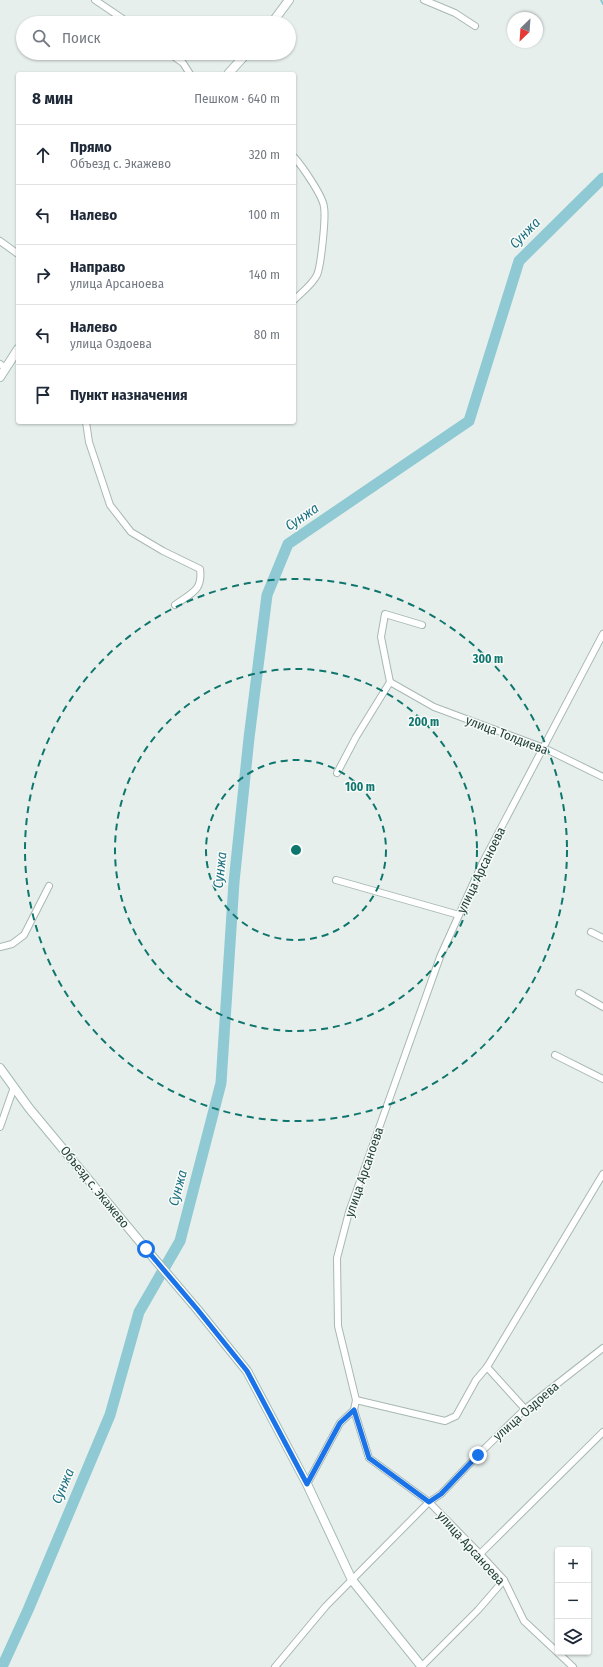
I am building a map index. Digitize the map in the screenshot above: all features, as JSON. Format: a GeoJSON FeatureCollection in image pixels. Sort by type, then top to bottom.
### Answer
{"type":"FeatureCollection","features":[{"type":"Feature","properties":{"kind":"main road"},"geometry":{"type":"LineString","coordinates":[[277,16],[289,0]]}},
{"type":"Feature","properties":{"kind":"main road"},"geometry":{"type":"LineString","coordinates":[[230,72],[241,60]]}},
{"type":"Feature","properties":{"kind":"main road"},"geometry":{"type":"LineString","coordinates":[[0,377],[3,366],[16,351]]}},
{"type":"Feature","properties":{"kind":"main road","name":"Объезд с. Экажево"},"geometry":{"type":"LineString","coordinates":[[0,1068],[247,1371],[307,1484],[352,1580],[422,1667]]}},
{"type":"Feature","properties":{"kind":"street"},"geometry":{"type":"LineString","coordinates":[[95,0],[119,16]]}},
{"type":"Feature","properties":{"kind":"street"},"geometry":{"type":"LineString","coordinates":[[424,0],[455,13],[474,26]]}},
{"type":"Feature","properties":{"kind":"street"},"geometry":{"type":"LineString","coordinates":[[179,60],[183,63],[189,72]]}},
{"type":"Feature","properties":{"kind":"street"},"geometry":{"type":"LineString","coordinates":[[296,160],[306,172],[324,206],[320,265],[317,275],[311,284],[296,298]]}},
{"type":"Feature","properties":{"kind":"street"},"geometry":{"type":"LineString","coordinates":[[0,241],[16,253]]}},
{"type":"Feature","properties":{"kind":"street"},"geometry":{"type":"LineString","coordinates":[[86,424],[89,442],[110,505],[131,532],[163,551],[200,569],[201,580],[198,589],[175,604]]}},
{"type":"Feature","properties":{"kind":"street"},"geometry":{"type":"LineString","coordinates":[[337,773],[356,737],[390,682],[381,637],[385,614],[422,625]]}},
{"type":"Feature","properties":{"kind":"street","name":"улица Арсаноева"},"geometry":{"type":"LineString","coordinates":[[573,1667],[524,1621],[504,1580],[480,1554],[429,1502],[369,1458],[354,1410],[356,1400],[338,1326],[337,1258],[349,1212],[440,957],[482,864],[603,634]]}},
{"type":"Feature","properties":{"kind":"street","name":"улица Толдиева"},"geometry":{"type":"LineString","coordinates":[[390,682],[434,707],[544,748],[603,777]]}},
{"type":"Feature","properties":{"kind":"street"},"geometry":{"type":"LineString","coordinates":[[336,880],[459,916]]}},
{"type":"Feature","properties":{"kind":"street"},"geometry":{"type":"LineString","coordinates":[[0,947],[12,944],[24,935],[49,886]]}},
{"type":"Feature","properties":{"kind":"street"},"geometry":{"type":"LineString","coordinates":[[591,932],[603,938]]}},
{"type":"Feature","properties":{"kind":"street"},"geometry":{"type":"LineString","coordinates":[[579,993],[603,1006]]}},
{"type":"Feature","properties":{"kind":"street"},"geometry":{"type":"LineString","coordinates":[[555,1055],[603,1079]]}},
{"type":"Feature","properties":{"kind":"street"},"geometry":{"type":"LineString","coordinates":[[0,1127],[14,1087]]}},
{"type":"Feature","properties":{"kind":"street"},"geometry":{"type":"LineString","coordinates":[[356,1400],[445,1421],[456,1416],[476,1380],[487,1368],[603,1174]]}},
{"type":"Feature","properties":{"kind":"street","name":"улица Оздоева"},"geometry":{"type":"LineString","coordinates":[[275,1667],[326,1606],[429,1502],[441,1494],[525,1409],[603,1348]]}},
{"type":"Feature","properties":{"kind":"street"},"geometry":{"type":"LineString","coordinates":[[487,1368],[525,1409]]}},
{"type":"Feature","properties":{"kind":"street"},"geometry":{"type":"LineString","coordinates":[[307,1484],[340,1423],[354,1410]]}},
{"type":"Feature","properties":{"kind":"street"},"geometry":{"type":"LineString","coordinates":[[480,1554],[603,1432]]}},
{"type":"Feature","properties":{"kind":"street"},"geometry":{"type":"LineString","coordinates":[[422,1667],[478,1610],[504,1580]]}},
{"type":"Feature","properties":{"kind":"waterway"},"geometry":{"type":"LineString","coordinates":[[601,0],[603,4]]}},
{"type":"Feature","properties":{"kind":"waterway","name":"Сунжа"},"geometry":{"type":"LineString","coordinates":[[2,1667],[28,1610],[110,1415],[139,1312],[180,1241],[221,1083],[234,882],[249,738],[267,595],[288,544],[469,421],[519,261],[603,178]]}},
{"type":"Feature","properties":{"kind":"route"},"geometry":{"type":"LineString","coordinates":[[146,1249],[247,1371],[307,1484],[340,1423],[354,1410],[369,1458],[429,1502],[441,1494],[478,1455]]}}]}
